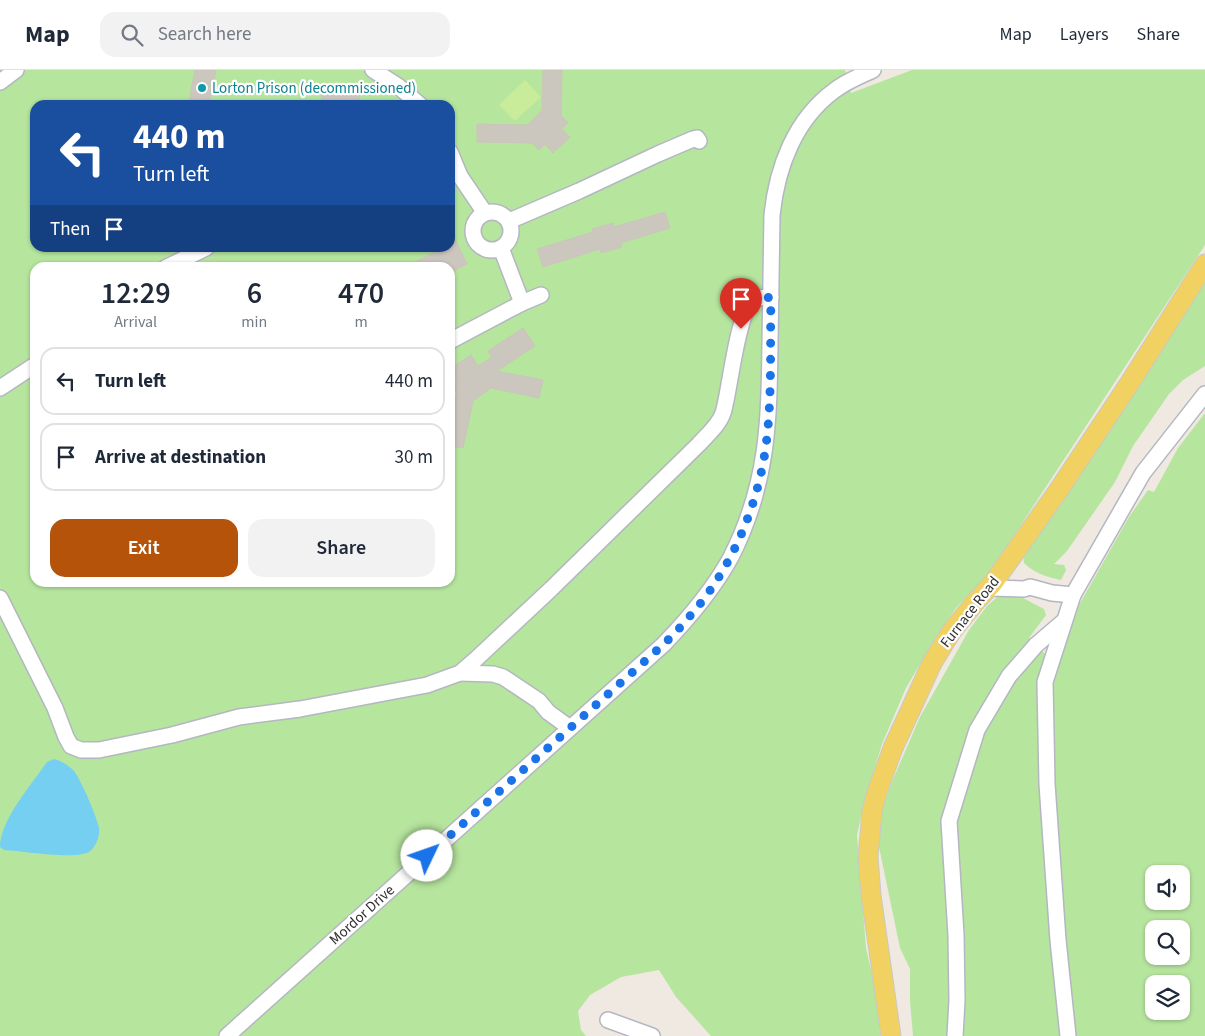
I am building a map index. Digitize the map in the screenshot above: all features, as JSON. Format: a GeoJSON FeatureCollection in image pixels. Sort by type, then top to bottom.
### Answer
{"type":"FeatureCollection","features":[{"type":"Feature","properties":{"kind":"main road","name":"Furnace Road"},"geometry":{"type":"LineString","coordinates":[[891,1036],[871,895],[868,857],[872,811],[893,748],[932,663],[951,632],[993,582],[1058,491],[1113,409],[1205,264]]}},
{"type":"Feature","properties":{"kind":"street"},"geometry":{"type":"LineString","coordinates":[[0,82],[16,70]]}},
{"type":"Feature","properties":{"kind":"street"},"geometry":{"type":"LineString","coordinates":[[373,70],[398,86],[414,100]]}},
{"type":"Feature","properties":{"kind":"street","name":"Mordor Drive"},"geometry":{"type":"LineString","coordinates":[[226,1036],[664,644],[691,616],[719,578],[740,537],[757,489],[767,437],[772,215],[779,173],[788,150],[806,118],[837,88],[873,70]]}},
{"type":"Feature","properties":{"kind":"street"},"geometry":{"type":"LineString","coordinates":[[509,221],[693,139],[697,138],[699,141]]}},
{"type":"Feature","properties":{"kind":"street"},"geometry":{"type":"LineString","coordinates":[[455,179],[485,214]]}},
{"type":"Feature","properties":{"kind":"street"},"geometry":{"type":"LineString","coordinates":[[490,212],[501,214],[509,221],[511,234],[506,245],[501,248],[489,250],[483,248],[475,239],[473,227],[480,217],[485,214],[490,212]]}},
{"type":"Feature","properties":{"kind":"street"},"geometry":{"type":"LineString","coordinates":[[501,248],[522,303]]}},
{"type":"Feature","properties":{"kind":"street"},"geometry":{"type":"LineString","coordinates":[[177,262],[198,252]]}},
{"type":"Feature","properties":{"kind":"street"},"geometry":{"type":"LineString","coordinates":[[455,338],[541,295]]}},
{"type":"Feature","properties":{"kind":"street"},"geometry":{"type":"LineString","coordinates":[[460,673],[552,589],[699,444],[717,423],[724,411],[736,349],[748,307],[756,299],[771,297]]}},
{"type":"Feature","properties":{"kind":"street"},"geometry":{"type":"LineString","coordinates":[[0,388],[30,368]]}},
{"type":"Feature","properties":{"kind":"street"},"geometry":{"type":"LineString","coordinates":[[1068,1036],[1047,784],[1045,682],[1073,595],[1143,473],[1205,394]]}},
{"type":"Feature","properties":{"kind":"street"},"geometry":{"type":"LineString","coordinates":[[993,582],[1027,582],[1030,587],[1052,593],[1073,595]]}},
{"type":"Feature","properties":{"kind":"street"},"geometry":{"type":"LineString","coordinates":[[0,598],[55,708],[66,737],[71,746],[81,750],[99,750],[172,735],[239,717],[427,685],[460,673],[492,674],[503,677],[539,701],[548,712],[570,728]]}},
{"type":"Feature","properties":{"kind":"street"},"geometry":{"type":"LineString","coordinates":[[955,1036],[958,1000],[949,821],[977,730],[1009,676],[1036,645],[1065,621]]}},
{"type":"Feature","properties":{"kind":"street"},"geometry":{"type":"LineString","coordinates":[[608,1020],[652,1036]]}},
{"type":"Feature","properties":{"kind":"green space"},"geometry":{"type":"Polygon","coordinates":[[[0,70],[845,70],[851,93],[912,70],[1205,70],[1205,245],[990,572],[956,608],[937,635],[906,688],[882,744],[864,803],[857,835],[866,948],[879,1005],[880,1036],[711,1036],[676,997],[659,970],[621,977],[590,995],[578,1011],[581,1030],[586,1036],[0,1036],[0,70]]]}},
{"type":"Feature","properties":{"kind":"green space"},"geometry":{"type":"Polygon","coordinates":[[[525,80],[541,97],[515,121],[499,105],[525,80]]]}},
{"type":"Feature","properties":{"kind":"green space"},"geometry":{"type":"Polygon","coordinates":[[[1205,279],[1205,366],[1183,380],[1169,394],[1133,446],[1115,482],[1067,551],[1054,564],[1064,565],[1066,570],[1061,580],[1036,572],[1024,563],[1023,554],[1205,279]]]}},
{"type":"Feature","properties":{"kind":"green space"},"geometry":{"type":"Polygon","coordinates":[[[1205,413],[1205,1036],[913,1036],[910,969],[900,948],[877,837],[881,811],[920,717],[969,630],[987,606],[996,598],[1005,594],[1017,595],[1044,609],[1046,615],[1029,638],[1044,653],[1061,659],[1079,605],[1129,517],[1148,490],[1154,492],[1178,448],[1205,413]]]}},
{"type":"Feature","properties":{"kind":"water"},"geometry":{"type":"Polygon","coordinates":[[[54,759],[74,771],[84,790],[99,828],[96,844],[89,852],[72,855],[4,850],[0,847],[1,836],[11,814],[47,762],[54,759]]]}},
{"type":"Feature","properties":{"kind":"building","name":"Lorton Prison (decommissioned)"},"geometry":{"type":"Polygon","coordinates":[[[195,70],[216,70],[210,100],[189,100],[195,70]]]}},
{"type":"Feature","properties":{"kind":"building"},"geometry":{"type":"Polygon","coordinates":[[[543,70],[562,70],[561,115],[568,123],[562,129],[570,137],[553,153],[545,144],[539,150],[532,143],[477,142],[477,124],[527,125],[542,110],[543,70]]]}},
{"type":"Feature","properties":{"kind":"building"},"geometry":{"type":"Polygon","coordinates":[[[359,90],[360,100],[322,100],[321,92],[359,90]]]}},
{"type":"Feature","properties":{"kind":"building"},"geometry":{"type":"Polygon","coordinates":[[[665,212],[670,228],[621,243],[622,247],[601,253],[600,249],[543,267],[537,249],[593,232],[592,229],[613,223],[614,227],[665,212]]]}},
{"type":"Feature","properties":{"kind":"building"},"geometry":{"type":"Polygon","coordinates":[[[455,239],[467,264],[455,270],[455,262],[415,262],[435,252],[455,252],[455,239]]]}},
{"type":"Feature","properties":{"kind":"building"},"geometry":{"type":"Polygon","coordinates":[[[523,328],[535,346],[497,371],[543,380],[539,398],[491,388],[473,401],[463,448],[455,447],[455,402],[457,393],[455,390],[455,379],[457,378],[455,375],[455,366],[471,355],[478,366],[492,357],[488,351],[523,328]]]}},
{"type":"Feature","properties":{"kind":"place","name":"Lorton Prison (decommissioned)"},"geometry":{"type":"Point","coordinates":[202,88]}},
{"type":"Feature","properties":{"kind":"route"},"geometry":{"type":"LineString","coordinates":[[427,856],[664,644],[691,616],[719,578],[740,537],[749,514],[764,461],[770,396],[771,297],[756,299],[748,307],[741,329]]}}]}
